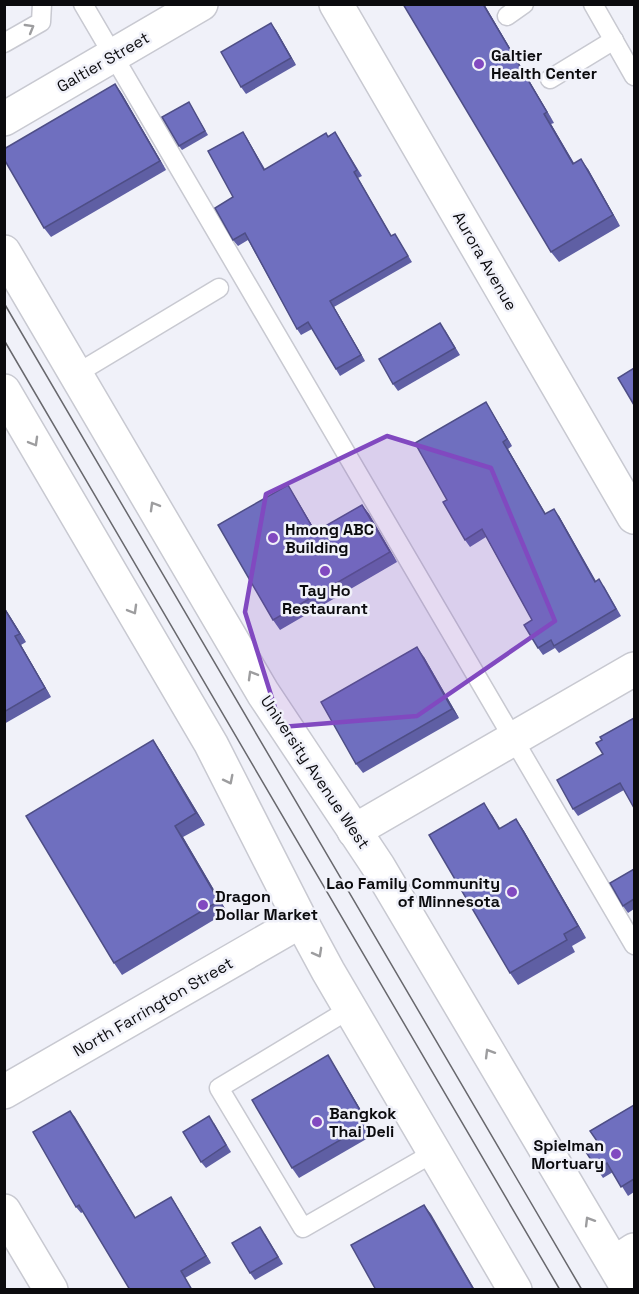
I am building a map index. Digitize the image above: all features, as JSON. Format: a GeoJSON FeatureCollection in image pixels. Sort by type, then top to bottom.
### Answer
{"type":"FeatureCollection","features":[{"type":"Feature","properties":{"kind":"main road","name":"Galtier Street"},"geometry":{"type":"LineString","coordinates":[[4,119],[201,4]]}},
{"type":"Feature","properties":{"kind":"main road","name":"Aurora Avenue"},"geometry":{"type":"LineString","coordinates":[[336,4],[634,517]]}},
{"type":"Feature","properties":{"kind":"main road","name":"University Avenue West"},"geometry":{"type":"LineString","coordinates":[[4,252],[263,693],[407,913],[626,1268]]}},
{"type":"Feature","properties":{"kind":"main road"},"geometry":{"type":"LineString","coordinates":[[4,391],[211,744],[301,921],[515,1290]]}},
{"type":"Feature","properties":{"kind":"main road"},"geometry":{"type":"LineString","coordinates":[[354,831],[634,669]]}},
{"type":"Feature","properties":{"kind":"main road","name":"North Farrington Street"},"geometry":{"type":"LineString","coordinates":[[4,1092],[301,921]]}},
{"type":"Feature","properties":{"kind":"main road"},"geometry":{"type":"LineString","coordinates":[[4,1210],[51,1290]]}},
{"type":"Feature","properties":{"kind":"lane"},"geometry":{"type":"LineString","coordinates":[[4,43],[41,22],[42,4]]}},
{"type":"Feature","properties":{"kind":"lane"},"geometry":{"type":"LineString","coordinates":[[83,4],[634,945]]}},
{"type":"Feature","properties":{"kind":"lane"},"geometry":{"type":"LineString","coordinates":[[507,16],[524,4]]}},
{"type":"Feature","properties":{"kind":"lane"},"geometry":{"type":"LineString","coordinates":[[593,4],[634,76]]}},
{"type":"Feature","properties":{"kind":"lane"},"geometry":{"type":"LineString","coordinates":[[550,79],[614,40]]}},
{"type":"Feature","properties":{"kind":"lane"},"geometry":{"type":"LineString","coordinates":[[76,374],[219,288]]}},
{"type":"Feature","properties":{"kind":"lane"},"geometry":{"type":"LineString","coordinates":[[350,1009],[219,1088],[303,1228],[435,1152]]}},
{"type":"Feature","properties":{"kind":"highlighted area"},"geometry":{"type":"Polygon","coordinates":[[[387,436],[491,468],[555,621],[417,716],[281,727],[245,612],[266,494],[387,436]]]}},
{"type":"Feature","properties":{"kind":"building"},"geometry":{"type":"Polygon","coordinates":[[[403,4],[483,4],[547,112],[544,114],[573,164],[581,159],[613,215],[551,252],[403,4]]]}},
{"type":"Feature","properties":{"kind":"building"},"geometry":{"type":"Polygon","coordinates":[[[271,23],[291,58],[241,87],[221,52],[271,23]]]}},
{"type":"Feature","properties":{"kind":"building"},"geometry":{"type":"Polygon","coordinates":[[[115,84],[160,161],[44,228],[4,159],[4,149],[115,84]]]}},
{"type":"Feature","properties":{"kind":"building"},"geometry":{"type":"Polygon","coordinates":[[[189,102],[205,131],[179,146],[162,117],[189,102]]]}},
{"type":"Feature","properties":{"kind":"building"},"geometry":{"type":"Polygon","coordinates":[[[243,132],[264,170],[326,133],[328,137],[335,132],[357,170],[354,172],[391,236],[395,234],[408,256],[330,301],[361,355],[336,369],[308,322],[297,329],[245,233],[233,240],[215,208],[233,197],[208,151],[243,132]]]}},
{"type":"Feature","properties":{"kind":"building"},"geometry":{"type":"Polygon","coordinates":[[[440,323],[455,348],[393,384],[379,359],[440,323]]]}},
{"type":"Feature","properties":{"kind":"building"},"geometry":{"type":"Polygon","coordinates":[[[634,368],[634,405],[618,378],[634,368]]]}},
{"type":"Feature","properties":{"kind":"building"},"geometry":{"type":"Polygon","coordinates":[[[486,402],[507,439],[503,442],[545,514],[554,509],[595,582],[599,579],[616,609],[554,646],[551,640],[538,648],[524,625],[532,620],[482,529],[465,540],[443,502],[447,500],[415,443],[486,402]]]}},
{"type":"Feature","properties":{"kind":"building"},"geometry":{"type":"Polygon","coordinates":[[[288,485],[315,532],[362,505],[390,552],[273,620],[218,525],[288,485]]]}},
{"type":"Feature","properties":{"kind":"building"},"geometry":{"type":"Polygon","coordinates":[[[4,608],[20,634],[15,636],[45,688],[4,712],[4,608]]]}},
{"type":"Feature","properties":{"kind":"building"},"geometry":{"type":"Polygon","coordinates":[[[417,647],[452,709],[356,764],[321,702],[417,647]]]}},
{"type":"Feature","properties":{"kind":"building"},"geometry":{"type":"Polygon","coordinates":[[[634,718],[634,808],[620,783],[573,809],[557,780],[603,754],[596,743],[602,740],[600,737],[634,718]]]}},
{"type":"Feature","properties":{"kind":"building"},"geometry":{"type":"Polygon","coordinates":[[[153,740],[196,813],[175,826],[219,901],[114,963],[26,816],[153,740]]]}},
{"type":"Feature","properties":{"kind":"building","name":"Lao Family Community of Minnesota"},"geometry":{"type":"Polygon","coordinates":[[[484,803],[499,829],[516,819],[578,926],[564,934],[567,940],[510,973],[429,835],[484,803]]]}},
{"type":"Feature","properties":{"kind":"building"},"geometry":{"type":"Polygon","coordinates":[[[634,869],[634,899],[623,906],[610,883],[634,869]]]}},
{"type":"Feature","properties":{"kind":"building","name":"Bangkok Thai Deli"},"geometry":{"type":"Polygon","coordinates":[[[328,1055],[368,1124],[292,1168],[252,1100],[328,1055]]]}},
{"type":"Feature","properties":{"kind":"building","name":"Spielman Mortuary"},"geometry":{"type":"Polygon","coordinates":[[[634,1105],[634,1179],[621,1187],[607,1163],[597,1169],[584,1149],[597,1141],[590,1131],[634,1105]]]}},
{"type":"Feature","properties":{"kind":"building"},"geometry":{"type":"Polygon","coordinates":[[[70,1111],[135,1218],[171,1197],[206,1256],[181,1271],[192,1290],[130,1290],[79,1205],[76,1207],[33,1132],[70,1111]]]}},
{"type":"Feature","properties":{"kind":"building"},"geometry":{"type":"Polygon","coordinates":[[[209,1116],[226,1145],[201,1162],[183,1132],[209,1116]]]}},
{"type":"Feature","properties":{"kind":"building"},"geometry":{"type":"Polygon","coordinates":[[[424,1205],[474,1290],[376,1290],[351,1245],[424,1205]]]}},
{"type":"Feature","properties":{"kind":"building"},"geometry":{"type":"Polygon","coordinates":[[[260,1227],[278,1257],[250,1273],[232,1243],[260,1227]]]}},
{"type":"Feature","properties":{"kind":"tram line"},"geometry":{"type":"LineString","coordinates":[[4,303],[582,1290]]}},
{"type":"Feature","properties":{"kind":"tram line"},"geometry":{"type":"LineString","coordinates":[[4,340],[560,1290]]}},
{"type":"Feature","properties":{"kind":"place","name":"Galtier Health Center"},"geometry":{"type":"Point","coordinates":[479,64]}},
{"type":"Feature","properties":{"kind":"place","name":"Hmong ABC Building"},"geometry":{"type":"Point","coordinates":[273,538]}},
{"type":"Feature","properties":{"kind":"place","name":"Tay Ho Restaurant"},"geometry":{"type":"Point","coordinates":[325,571]}},
{"type":"Feature","properties":{"kind":"place","name":"Lao Family Community of Minnesota"},"geometry":{"type":"Point","coordinates":[512,892]}},
{"type":"Feature","properties":{"kind":"place","name":"Dragon Dollar Market"},"geometry":{"type":"Point","coordinates":[203,905]}},
{"type":"Feature","properties":{"kind":"place","name":"Bangkok Thai Deli"},"geometry":{"type":"Point","coordinates":[317,1122]}},
{"type":"Feature","properties":{"kind":"place","name":"Spielman Mortuary"},"geometry":{"type":"Point","coordinates":[616,1154]}}]}
